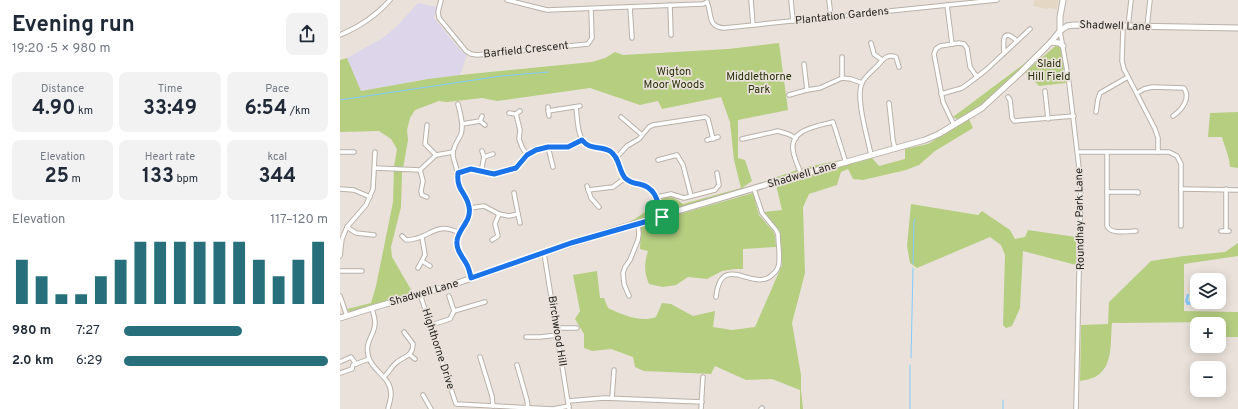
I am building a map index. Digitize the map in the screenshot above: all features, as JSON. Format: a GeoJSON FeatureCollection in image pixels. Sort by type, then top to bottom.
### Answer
{"type":"FeatureCollection","features":[{"type":"Feature","properties":{"kind":"street"},"geometry":{"type":"LineString","coordinates":[[340,35],[354,29],[380,11],[390,0]]}},
{"type":"Feature","properties":{"kind":"street","name":"Barfield Crescent"},"geometry":{"type":"LineString","coordinates":[[441,0],[438,12],[441,22],[466,51],[477,55],[523,49],[588,44],[592,38],[591,9]]}},
{"type":"Feature","properties":{"kind":"street"},"geometry":{"type":"LineString","coordinates":[[506,0],[547,10],[703,4],[708,1]]}},
{"type":"Feature","properties":{"kind":"street"},"geometry":{"type":"LineString","coordinates":[[751,0],[753,25]]}},
{"type":"Feature","properties":{"kind":"street"},"geometry":{"type":"LineString","coordinates":[[791,0],[793,21]]}},
{"type":"Feature","properties":{"kind":"street"},"geometry":{"type":"LineString","coordinates":[[829,0],[831,17]]}},
{"type":"Feature","properties":{"kind":"street"},"geometry":{"type":"LineString","coordinates":[[934,0],[934,6]]}},
{"type":"Feature","properties":{"kind":"street","name":"Plantation Gardens"},"geometry":{"type":"LineString","coordinates":[[708,1],[711,21],[719,28],[947,5],[971,1],[996,0]]}},
{"type":"Feature","properties":{"kind":"street"},"geometry":{"type":"LineString","coordinates":[[1060,31],[1060,16],[1063,0]]}},
{"type":"Feature","properties":{"kind":"street"},"geometry":{"type":"LineString","coordinates":[[1132,0],[1125,27],[1122,61],[1124,69],[1157,134],[1158,152]]}},
{"type":"Feature","properties":{"kind":"street"},"geometry":{"type":"LineString","coordinates":[[1147,27],[1150,0]]}},
{"type":"Feature","properties":{"kind":"street"},"geometry":{"type":"LineString","coordinates":[[670,5],[671,35]]}},
{"type":"Feature","properties":{"kind":"street"},"geometry":{"type":"LineString","coordinates":[[947,5],[952,44]]}},
{"type":"Feature","properties":{"kind":"street"},"geometry":{"type":"LineString","coordinates":[[630,7],[632,38]]}},
{"type":"Feature","properties":{"kind":"street","name":"Shadwell Lane"},"geometry":{"type":"LineString","coordinates":[[340,318],[471,278],[638,223],[925,140],[982,108],[1020,73],[1060,31],[1067,26],[1238,28]]}},
{"type":"Feature","properties":{"kind":"street"},"geometry":{"type":"LineString","coordinates":[[941,94],[962,88],[977,77],[1030,29]]}},
{"type":"Feature","properties":{"kind":"street","name":"Roundhay Park Lane"},"geometry":{"type":"LineString","coordinates":[[1060,31],[1074,116],[1082,185],[1076,409]]}},
{"type":"Feature","properties":{"kind":"street"},"geometry":{"type":"LineString","coordinates":[[1004,53],[1004,37],[1011,36],[1017,41]]}},
{"type":"Feature","properties":{"kind":"street"},"geometry":{"type":"LineString","coordinates":[[1051,42],[1059,43],[1063,46]]}},
{"type":"Feature","properties":{"kind":"street"},"geometry":{"type":"LineString","coordinates":[[871,43],[874,54],[882,60]]}},
{"type":"Feature","properties":{"kind":"street"},"geometry":{"type":"LineString","coordinates":[[954,125],[946,110],[941,94],[935,52],[940,46],[962,43],[966,46],[970,67],[977,77]]}},
{"type":"Feature","properties":{"kind":"street"},"geometry":{"type":"LineString","coordinates":[[899,52],[896,57],[899,67]]}},
{"type":"Feature","properties":{"kind":"street"},"geometry":{"type":"LineString","coordinates":[[872,155],[861,106],[860,94],[862,84],[866,76],[882,60],[888,56],[896,57]]}},
{"type":"Feature","properties":{"kind":"street"},"geometry":{"type":"LineString","coordinates":[[842,57],[842,78]]}},
{"type":"Feature","properties":{"kind":"street"},"geometry":{"type":"LineString","coordinates":[[804,64],[807,90]]}},
{"type":"Feature","properties":{"kind":"street"},"geometry":{"type":"LineString","coordinates":[[1096,112],[1100,93],[1128,77]]}},
{"type":"Feature","properties":{"kind":"street"},"geometry":{"type":"LineString","coordinates":[[789,95],[820,88],[842,78],[851,79],[862,84]]}},
{"type":"Feature","properties":{"kind":"street"},"geometry":{"type":"LineString","coordinates":[[1136,93],[1152,87],[1184,88],[1186,92],[1184,105],[1173,116]]}},
{"type":"Feature","properties":{"kind":"street"},"geometry":{"type":"LineString","coordinates":[[1045,91],[1048,119]]}},
{"type":"Feature","properties":{"kind":"street"},"geometry":{"type":"LineString","coordinates":[[1008,97],[1010,100],[1012,118],[1014,121],[1074,116]]}},
{"type":"Feature","properties":{"kind":"street"},"geometry":{"type":"LineString","coordinates":[[889,103],[895,149]]}},
{"type":"Feature","properties":{"kind":"street"},"geometry":{"type":"LineString","coordinates":[[458,104],[462,124],[461,134],[456,142],[453,152],[454,161],[458,173],[457,180],[459,187],[470,208],[468,220],[459,233],[456,241],[457,249],[467,264],[471,278]]}},
{"type":"Feature","properties":{"kind":"street"},"geometry":{"type":"LineString","coordinates":[[549,116],[548,109],[578,106],[579,130],[582,140],[586,145],[606,150],[617,158],[621,171],[632,183],[649,187],[657,197],[662,217]]}},
{"type":"Feature","properties":{"kind":"street"},"geometry":{"type":"LineString","coordinates":[[509,113],[516,114],[520,111]]}},
{"type":"Feature","properties":{"kind":"street"},"geometry":{"type":"LineString","coordinates":[[516,114],[520,130],[519,139],[527,155]]}},
{"type":"Feature","properties":{"kind":"street"},"geometry":{"type":"LineString","coordinates":[[480,121],[482,116]]}},
{"type":"Feature","properties":{"kind":"street"},"geometry":{"type":"LineString","coordinates":[[621,117],[642,135]]}},
{"type":"Feature","properties":{"kind":"street"},"geometry":{"type":"LineString","coordinates":[[617,158],[627,146],[653,125],[705,117],[708,119],[715,138],[707,140]]}},
{"type":"Feature","properties":{"kind":"street"},"geometry":{"type":"LineString","coordinates":[[462,124],[480,121],[485,125]]}},
{"type":"Feature","properties":{"kind":"street"},"geometry":{"type":"LineString","coordinates":[[801,175],[793,151],[796,138],[807,129],[833,122],[846,163]]}},
{"type":"Feature","properties":{"kind":"street"},"geometry":{"type":"LineString","coordinates":[[426,124],[425,144],[436,155]]}},
{"type":"Feature","properties":{"kind":"street"},"geometry":{"type":"LineString","coordinates":[[742,139],[778,131],[796,138]]}},
{"type":"Feature","properties":{"kind":"street"},"geometry":{"type":"LineString","coordinates":[[458,173],[471,169],[494,174],[516,168],[527,155],[536,150],[548,147],[568,147],[582,140]]}},
{"type":"Feature","properties":{"kind":"street"},"geometry":{"type":"LineString","coordinates":[[548,147],[553,167]]}},
{"type":"Feature","properties":{"kind":"street"},"geometry":{"type":"LineString","coordinates":[[481,172],[484,157],[482,151]]}},
{"type":"Feature","properties":{"kind":"street"},"geometry":{"type":"LineString","coordinates":[[340,152],[354,152]]}},
{"type":"Feature","properties":{"kind":"street"},"geometry":{"type":"LineString","coordinates":[[340,254],[342,239],[347,227],[366,205],[373,189],[375,152]]}},
{"type":"Feature","properties":{"kind":"street"},"geometry":{"type":"LineString","coordinates":[[375,168],[420,170],[436,155],[453,152]]}},
{"type":"Feature","properties":{"kind":"street"},"geometry":{"type":"LineString","coordinates":[[1078,152],[1158,152],[1173,154],[1180,160],[1181,164],[1181,226]]}},
{"type":"Feature","properties":{"kind":"street"},"geometry":{"type":"LineString","coordinates":[[1107,152],[1108,228],[1113,231],[1136,231]]}},
{"type":"Feature","properties":{"kind":"street"},"geometry":{"type":"LineString","coordinates":[[484,157],[493,154]]}},
{"type":"Feature","properties":{"kind":"street"},"geometry":{"type":"LineString","coordinates":[[658,160],[676,155],[683,165],[691,196]]}},
{"type":"Feature","properties":{"kind":"street"},"geometry":{"type":"LineString","coordinates":[[420,170],[423,181],[420,191],[421,196],[427,197]]}},
{"type":"Feature","properties":{"kind":"street"},"geometry":{"type":"LineString","coordinates":[[657,197],[671,194],[680,197],[691,196],[717,188],[719,182],[717,173]]}},
{"type":"Feature","properties":{"kind":"street"},"geometry":{"type":"LineString","coordinates":[[598,207],[591,198],[588,188],[613,187],[626,178]]}},
{"type":"Feature","properties":{"kind":"street"},"geometry":{"type":"LineString","coordinates":[[340,189],[354,190],[370,197]]}},
{"type":"Feature","properties":{"kind":"street"},"geometry":{"type":"LineString","coordinates":[[716,297],[717,286],[724,276],[734,274],[752,279],[765,280],[774,274],[779,264],[778,234],[762,214],[754,189]]}},
{"type":"Feature","properties":{"kind":"street"},"geometry":{"type":"LineString","coordinates":[[1181,189],[1238,190]]}},
{"type":"Feature","properties":{"kind":"street"},"geometry":{"type":"LineString","coordinates":[[1221,231],[1228,231],[1226,189]]}},
{"type":"Feature","properties":{"kind":"street"},"geometry":{"type":"LineString","coordinates":[[1107,192],[1138,193]]}},
{"type":"Feature","properties":{"kind":"street"},"geometry":{"type":"LineString","coordinates":[[514,193],[520,223]]}},
{"type":"Feature","properties":{"kind":"street"},"geometry":{"type":"LineString","coordinates":[[470,208],[484,206],[499,214],[509,216],[518,214]]}},
{"type":"Feature","properties":{"kind":"street"},"geometry":{"type":"LineString","coordinates":[[498,236],[495,224],[499,214]]}},
{"type":"Feature","properties":{"kind":"street"},"geometry":{"type":"LineString","coordinates":[[629,296],[624,284],[623,273],[638,240],[638,223]]}},
{"type":"Feature","properties":{"kind":"street"},"geometry":{"type":"LineString","coordinates":[[347,227],[356,233],[374,235]]}},
{"type":"Feature","properties":{"kind":"street"},"geometry":{"type":"LineString","coordinates":[[402,236],[406,240],[422,237],[440,228],[450,228],[459,233]]}},
{"type":"Feature","properties":{"kind":"street"},"geometry":{"type":"LineString","coordinates":[[492,240],[498,236],[503,237]]}},
{"type":"Feature","properties":{"kind":"street"},"geometry":{"type":"LineString","coordinates":[[418,268],[426,255],[422,237]]}},
{"type":"Feature","properties":{"kind":"street","name":"Birchwood Hill"},"geometry":{"type":"LineString","coordinates":[[544,253],[569,405]]}},
{"type":"Feature","properties":{"kind":"street"},"geometry":{"type":"LineString","coordinates":[[422,261],[430,266]]}},
{"type":"Feature","properties":{"kind":"street"},"geometry":{"type":"LineString","coordinates":[[340,271],[362,271]]}},
{"type":"Feature","properties":{"kind":"street","name":"Highthorne Drive"},"geometry":{"type":"LineString","coordinates":[[420,294],[456,404],[494,406]]}},
{"type":"Feature","properties":{"kind":"street"},"geometry":{"type":"LineString","coordinates":[[340,296],[347,316]]}},
{"type":"Feature","properties":{"kind":"street"},"geometry":{"type":"LineString","coordinates":[[431,325],[450,319],[454,311],[449,296]]}},
{"type":"Feature","properties":{"kind":"street"},"geometry":{"type":"LineString","coordinates":[[454,311],[485,302]]}},
{"type":"Feature","properties":{"kind":"street"},"geometry":{"type":"LineString","coordinates":[[372,308],[375,325],[367,346],[369,359],[373,367],[384,377],[389,386],[391,393],[388,409]]}},
{"type":"Feature","properties":{"kind":"street"},"geometry":{"type":"LineString","coordinates":[[557,328],[577,328]]}},
{"type":"Feature","properties":{"kind":"street"},"geometry":{"type":"LineString","coordinates":[[384,377],[397,362],[410,355],[412,352],[413,344],[404,332]]}},
{"type":"Feature","properties":{"kind":"street"},"geometry":{"type":"LineString","coordinates":[[528,338],[558,334]]}},
{"type":"Feature","properties":{"kind":"street"},"geometry":{"type":"LineString","coordinates":[[410,355],[415,359]]}},
{"type":"Feature","properties":{"kind":"street"},"geometry":{"type":"LineString","coordinates":[[340,362],[352,357],[356,364]]}},
{"type":"Feature","properties":{"kind":"street"},"geometry":{"type":"LineString","coordinates":[[480,357],[494,406],[554,409],[583,399],[612,398],[702,402]]}},
{"type":"Feature","properties":{"kind":"street"},"geometry":{"type":"LineString","coordinates":[[340,373],[352,369],[353,365],[369,359]]}},
{"type":"Feature","properties":{"kind":"street"},"geometry":{"type":"LineString","coordinates":[[517,365],[528,408]]}},
{"type":"Feature","properties":{"kind":"street"},"geometry":{"type":"LineString","coordinates":[[612,398],[614,370]]}},
{"type":"Feature","properties":{"kind":"street"},"geometry":{"type":"LineString","coordinates":[[701,409],[703,377]]}},
{"type":"Feature","properties":{"kind":"street"},"geometry":{"type":"LineString","coordinates":[[422,395],[431,409]]}},
{"type":"Feature","properties":{"kind":"shaded area"},"geometry":{"type":"Polygon","coordinates":[[[1034,0],[1058,0],[1057,9],[1047,9],[1033,6],[1034,0]]]}},
{"type":"Feature","properties":{"kind":"shaded area"},"geometry":{"type":"Polygon","coordinates":[[[418,3],[437,7],[434,18],[461,51],[467,55],[460,75],[360,91],[347,58],[384,37],[397,26],[418,3]]]}},
{"type":"Feature","properties":{"kind":"green space","name":"Wigton Moor Woods"},"geometry":{"type":"Polygon","coordinates":[[[779,43],[788,110],[738,120],[738,158],[745,160],[752,181],[742,188],[742,190],[665,212],[662,210],[660,201],[666,197],[678,200],[683,204],[741,188],[734,160],[730,122],[721,97],[662,109],[658,101],[640,105],[590,88],[497,101],[482,98],[447,102],[439,101],[415,110],[410,118],[407,130],[408,140],[402,174],[401,207],[391,247],[392,257],[413,293],[352,312],[347,309],[371,303],[376,286],[393,202],[394,167],[397,149],[391,139],[379,131],[340,132],[340,60],[347,58],[361,91],[428,79],[592,62],[605,58],[615,52],[623,55],[728,49],[779,43]]]}},
{"type":"Feature","properties":{"kind":"green space","name":"Slaid Hill Field"},"geometry":{"type":"Polygon","coordinates":[[[1059,43],[1066,83],[1039,86],[1025,72],[1059,43]]]}},
{"type":"Feature","properties":{"kind":"green space"},"geometry":{"type":"Polygon","coordinates":[[[1033,57],[997,92],[975,110],[958,119],[953,117],[1033,57]]]}},
{"type":"Feature","properties":{"kind":"green space"},"geometry":{"type":"Polygon","coordinates":[[[1238,112],[1238,168],[1230,167],[1222,137],[1208,137],[1210,113],[1238,112]]]}},
{"type":"Feature","properties":{"kind":"green space"},"geometry":{"type":"Polygon","coordinates":[[[969,119],[973,128],[935,151],[919,165],[906,170],[863,180],[853,179],[848,169],[841,172],[837,185],[809,194],[803,207],[805,273],[792,323],[801,375],[803,409],[800,409],[800,390],[772,379],[746,380],[715,366],[711,374],[644,371],[635,367],[633,357],[611,349],[592,351],[584,348],[584,334],[575,319],[580,311],[573,275],[597,271],[600,298],[604,298],[608,308],[626,316],[638,319],[650,319],[656,317],[662,303],[671,304],[693,316],[715,311],[713,327],[732,330],[755,327],[782,265],[780,232],[764,212],[782,210],[776,185],[872,158],[879,166],[905,159],[905,149],[928,144],[969,119]]]}},
{"type":"Feature","properties":{"kind":"green space"},"geometry":{"type":"Polygon","coordinates":[[[841,160],[806,171],[802,168],[841,160]]]}},
{"type":"Feature","properties":{"kind":"green space"},"geometry":{"type":"Polygon","coordinates":[[[797,170],[797,172],[793,175],[754,185],[797,170]]]}},
{"type":"Feature","properties":{"kind":"green space"},"geometry":{"type":"Polygon","coordinates":[[[753,193],[759,215],[773,231],[776,247],[743,249],[743,269],[722,271],[707,279],[688,277],[676,285],[663,287],[649,284],[645,268],[648,251],[640,249],[641,225],[650,223],[653,234],[665,232],[670,226],[669,217],[753,193]]]}},
{"type":"Feature","properties":{"kind":"green space"},"geometry":{"type":"Polygon","coordinates":[[[656,204],[658,211],[656,215],[619,226],[635,219],[656,204]]]}},
{"type":"Feature","properties":{"kind":"green space"},"geometry":{"type":"Polygon","coordinates":[[[911,204],[978,215],[982,211],[1010,230],[1015,239],[1025,237],[1028,230],[1076,237],[1076,265],[1023,251],[1020,308],[1012,326],[1006,328],[1003,325],[1005,255],[1001,245],[990,237],[917,268],[910,263],[907,246],[911,204]]]}},
{"type":"Feature","properties":{"kind":"green space"},"geometry":{"type":"Polygon","coordinates":[[[1238,243],[1238,256],[1184,264],[1184,311],[1238,312],[1238,337],[1226,337],[1226,317],[1190,317],[1190,322],[1112,323],[1110,353],[1105,367],[1101,373],[1095,377],[1080,381],[1081,325],[1108,324],[1109,302],[1151,261],[1225,252],[1238,243]]]}},
{"type":"Feature","properties":{"kind":"water"},"geometry":{"type":"Polygon","coordinates":[[[1187,294],[1189,294],[1188,301],[1190,302],[1190,305],[1187,305],[1185,301],[1187,294]]]}},
{"type":"Feature","properties":{"kind":"waterway"},"geometry":{"type":"LineString","coordinates":[[340,100],[501,76],[548,72]]}},
{"type":"Feature","properties":{"kind":"waterway"},"geometry":{"type":"LineString","coordinates":[[913,264],[915,219]]}},
{"type":"Feature","properties":{"kind":"waterway"},"geometry":{"type":"LineString","coordinates":[[911,358],[913,268]]}},
{"type":"Feature","properties":{"kind":"waterway"},"geometry":{"type":"LineString","coordinates":[[910,365],[910,409]]}},
{"type":"Feature","properties":{"kind":"waterway"},"geometry":{"type":"LineString","coordinates":[[1003,400],[1003,409]]}},
{"type":"Feature","properties":{"kind":"route"},"geometry":{"type":"LineString","coordinates":[[582,140],[586,145],[606,150],[614,154],[623,175],[628,181],[649,187],[657,197],[662,217],[571,243],[471,278],[467,264],[457,249],[456,241],[459,233],[468,220],[470,208],[459,187],[457,180],[458,173],[471,169],[494,174],[516,168],[527,155],[536,150],[548,147],[568,147],[582,140]]}},
{"type":"Feature","properties":{"kind":"park label","name":"Middlethorne Park"},"geometry":{"type":"Point","coordinates":[759,83]}}]}
